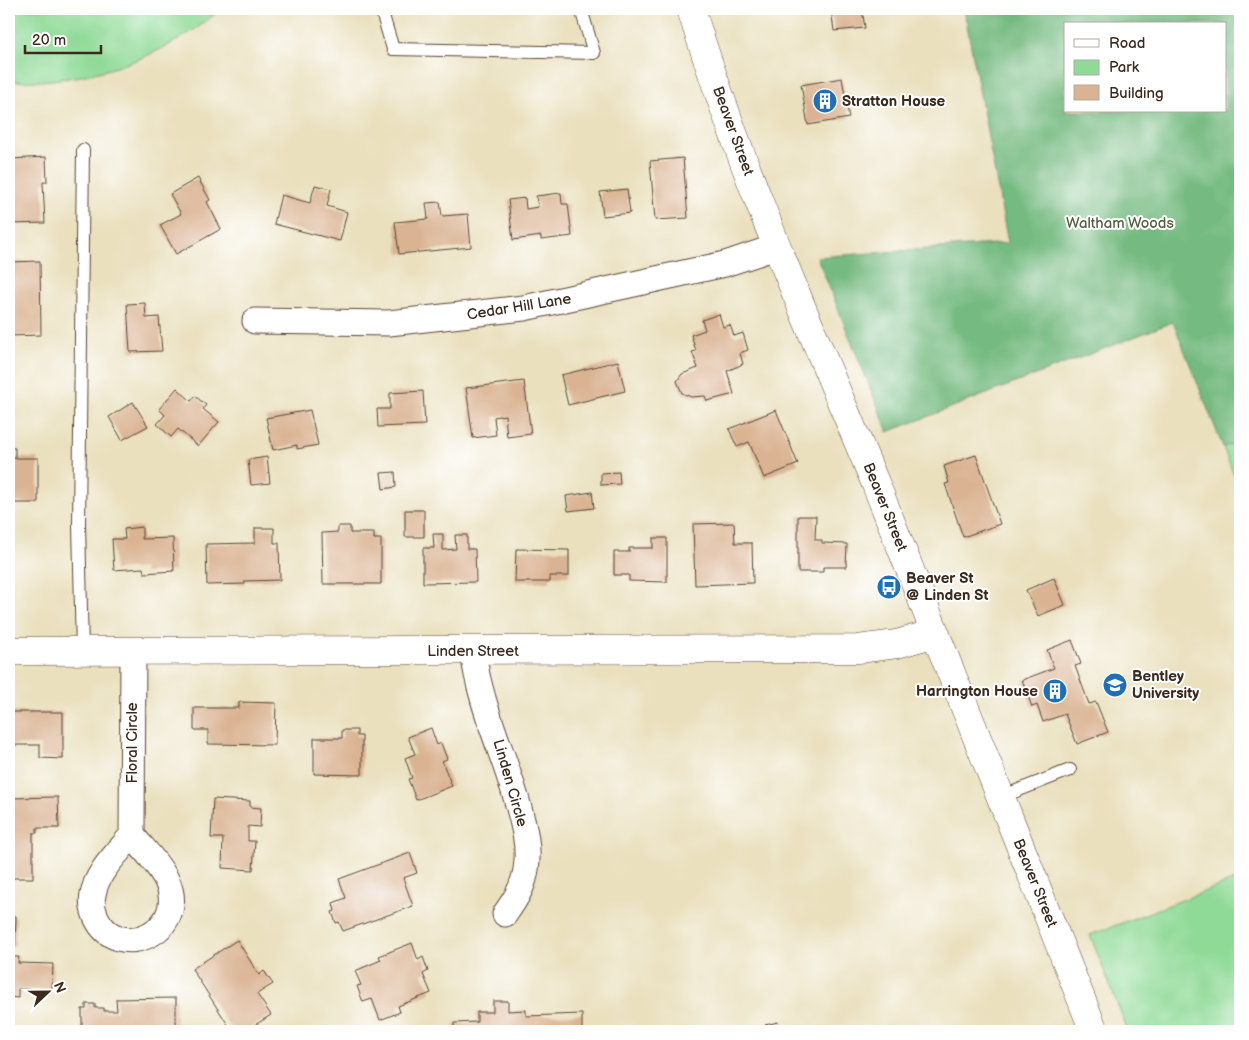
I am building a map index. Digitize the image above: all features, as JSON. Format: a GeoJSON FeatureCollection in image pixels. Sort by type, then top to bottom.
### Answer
{"type":"FeatureCollection","features":[{"type":"Feature","properties":{"kind":"main road","name":"Beaver Street"},"geometry":{"type":"LineString","coordinates":[[691,9],[732,132],[776,247],[935,633],[1094,1031]]}},
{"type":"Feature","properties":{"kind":"main road","name":"Linden Street"},"geometry":{"type":"LineString","coordinates":[[9,651],[858,649],[897,644],[935,633]]}},
{"type":"Feature","properties":{"kind":"street","name":"Cedar Hill Lane"},"geometry":{"type":"LineString","coordinates":[[255,321],[389,322],[524,308],[726,264],[776,247]]}},
{"type":"Feature","properties":{"kind":"street","name":"Floral Circle"},"geometry":{"type":"LineString","coordinates":[[132,835],[133,651]]}},
{"type":"Feature","properties":{"kind":"street","name":"Linden Circle"},"geometry":{"type":"LineString","coordinates":[[473,651],[475,672],[515,796],[527,851],[526,870],[522,886],[505,914]]}},
{"type":"Feature","properties":{"kind":"lane"},"geometry":{"type":"LineString","coordinates":[[381,9],[393,49],[594,53],[581,9]]}},
{"type":"Feature","properties":{"kind":"lane"},"geometry":{"type":"LineString","coordinates":[[82,651],[80,515],[83,150]]}},
{"type":"Feature","properties":{"kind":"lane"},"geometry":{"type":"LineString","coordinates":[[1001,797],[1070,770]]}},
{"type":"Feature","properties":{"kind":"green space"},"geometry":{"type":"Polygon","coordinates":[[[9,9],[221,9],[199,27],[175,42],[149,55],[122,65],[94,73],[65,78],[9,81],[9,9]]]}},
{"type":"Feature","properties":{"kind":"green space","name":"Waltham Woods"},"geometry":{"type":"Polygon","coordinates":[[[964,9],[1240,9],[1240,441],[1223,447],[1173,322],[888,432],[817,257],[1008,243],[964,9]]]}},
{"type":"Feature","properties":{"kind":"green space"},"geometry":{"type":"Polygon","coordinates":[[[1240,441],[1240,491],[1223,447],[1240,441]]]}},
{"type":"Feature","properties":{"kind":"green space"},"geometry":{"type":"Polygon","coordinates":[[[1240,878],[1240,1031],[1128,1031],[1090,935],[1240,878]]]}},
{"type":"Feature","properties":{"kind":"building"},"geometry":{"type":"Polygon","coordinates":[[[831,9],[862,9],[865,28],[834,31],[831,9]]]}},
{"type":"Feature","properties":{"kind":"building","name":"Stratton House"},"geometry":{"type":"Polygon","coordinates":[[[842,78],[849,118],[808,125],[801,85],[842,78]]]}},
{"type":"Feature","properties":{"kind":"building"},"geometry":{"type":"Polygon","coordinates":[[[46,157],[47,182],[43,182],[45,223],[12,224],[10,159],[46,157]]]}},
{"type":"Feature","properties":{"kind":"building"},"geometry":{"type":"Polygon","coordinates":[[[683,158],[688,218],[655,220],[650,161],[683,158]]]}},
{"type":"Feature","properties":{"kind":"building"},"geometry":{"type":"Polygon","coordinates":[[[198,178],[210,200],[207,202],[221,229],[176,254],[160,225],[181,214],[170,194],[198,178]]]}},
{"type":"Feature","properties":{"kind":"building"},"geometry":{"type":"Polygon","coordinates":[[[315,185],[331,189],[327,206],[347,212],[340,241],[274,224],[281,195],[310,203],[315,185]]]}},
{"type":"Feature","properties":{"kind":"building"},"geometry":{"type":"Polygon","coordinates":[[[627,189],[630,213],[603,216],[600,192],[627,189]]]}},
{"type":"Feature","properties":{"kind":"building"},"geometry":{"type":"Polygon","coordinates":[[[561,193],[562,204],[568,204],[572,236],[541,240],[541,236],[513,240],[508,200],[525,198],[526,209],[538,207],[536,196],[561,193]]]}},
{"type":"Feature","properties":{"kind":"building"},"geometry":{"type":"Polygon","coordinates":[[[440,202],[442,216],[468,214],[471,247],[399,254],[395,222],[428,219],[426,203],[440,202]]]}},
{"type":"Feature","properties":{"kind":"building"},"geometry":{"type":"Polygon","coordinates":[[[40,261],[41,335],[9,336],[9,262],[40,261]]]}},
{"type":"Feature","properties":{"kind":"building"},"geometry":{"type":"Polygon","coordinates":[[[145,303],[146,318],[159,317],[162,351],[130,352],[127,304],[145,303]]]}},
{"type":"Feature","properties":{"kind":"building"},"geometry":{"type":"Polygon","coordinates":[[[719,314],[723,327],[730,325],[734,336],[743,333],[748,350],[740,353],[743,364],[727,371],[734,394],[707,401],[705,396],[691,397],[682,393],[677,381],[682,374],[698,368],[692,352],[696,351],[691,335],[705,330],[702,320],[719,314]]]}},
{"type":"Feature","properties":{"kind":"building"},"geometry":{"type":"Polygon","coordinates":[[[618,361],[625,391],[568,405],[561,375],[618,361]]]}},
{"type":"Feature","properties":{"kind":"building"},"geometry":{"type":"Polygon","coordinates":[[[524,381],[531,434],[507,437],[505,415],[494,417],[496,435],[473,438],[466,388],[524,381]]]}},
{"type":"Feature","properties":{"kind":"building"},"geometry":{"type":"Polygon","coordinates":[[[177,388],[191,401],[195,396],[206,405],[203,409],[219,422],[198,446],[178,429],[171,437],[157,424],[165,415],[159,409],[177,388]]]}},
{"type":"Feature","properties":{"kind":"building"},"geometry":{"type":"Polygon","coordinates":[[[423,391],[425,425],[378,427],[377,409],[390,409],[390,393],[423,391]]]}},
{"type":"Feature","properties":{"kind":"building"},"geometry":{"type":"Polygon","coordinates":[[[133,402],[148,426],[122,440],[109,417],[133,402]]]}},
{"type":"Feature","properties":{"kind":"building"},"geometry":{"type":"Polygon","coordinates":[[[310,410],[318,445],[297,449],[297,445],[273,450],[266,418],[310,410]]]}},
{"type":"Feature","properties":{"kind":"building"},"geometry":{"type":"Polygon","coordinates":[[[776,410],[798,464],[764,478],[749,442],[737,447],[729,429],[776,410]]]}},
{"type":"Feature","properties":{"kind":"building"},"geometry":{"type":"Polygon","coordinates":[[[9,448],[15,448],[15,458],[38,458],[38,503],[9,503],[9,448]]]}},
{"type":"Feature","properties":{"kind":"building"},"geometry":{"type":"Polygon","coordinates":[[[976,455],[1000,524],[963,537],[945,484],[949,483],[944,466],[976,455]]]}},
{"type":"Feature","properties":{"kind":"building"},"geometry":{"type":"Polygon","coordinates":[[[267,457],[270,483],[251,485],[248,460],[267,457]]]}},
{"type":"Feature","properties":{"kind":"building"},"geometry":{"type":"Polygon","coordinates":[[[395,472],[396,487],[383,489],[381,473],[395,472]]]}},
{"type":"Feature","properties":{"kind":"building"},"geometry":{"type":"Polygon","coordinates":[[[619,472],[620,484],[601,485],[601,473],[619,472]]]}},
{"type":"Feature","properties":{"kind":"building"},"geometry":{"type":"Polygon","coordinates":[[[592,492],[594,508],[568,511],[566,496],[592,492]]]}},
{"type":"Feature","properties":{"kind":"building"},"geometry":{"type":"Polygon","coordinates":[[[405,510],[424,510],[424,537],[405,537],[405,510]]]}},
{"type":"Feature","properties":{"kind":"building"},"geometry":{"type":"Polygon","coordinates":[[[798,516],[816,516],[815,540],[822,540],[822,543],[847,544],[846,567],[823,567],[823,572],[798,572],[798,516]]]}},
{"type":"Feature","properties":{"kind":"building"},"geometry":{"type":"Polygon","coordinates":[[[734,523],[735,543],[752,543],[753,583],[695,585],[693,524],[734,523]]]}},
{"type":"Feature","properties":{"kind":"building"},"geometry":{"type":"Polygon","coordinates":[[[338,526],[350,526],[350,533],[374,533],[374,539],[381,539],[381,584],[323,584],[322,533],[338,532],[338,526]]]}},
{"type":"Feature","properties":{"kind":"building"},"geometry":{"type":"Polygon","coordinates":[[[142,527],[142,539],[173,538],[174,571],[144,573],[143,568],[114,570],[112,539],[125,539],[124,529],[142,527]]]}},
{"type":"Feature","properties":{"kind":"building"},"geometry":{"type":"Polygon","coordinates":[[[255,528],[274,528],[274,543],[279,543],[280,580],[245,581],[245,584],[207,585],[206,544],[255,543],[255,528]]]}},
{"type":"Feature","properties":{"kind":"building"},"geometry":{"type":"Polygon","coordinates":[[[433,534],[443,534],[443,550],[456,549],[455,535],[467,535],[467,549],[475,549],[476,582],[423,583],[423,548],[434,548],[433,534]]]}},
{"type":"Feature","properties":{"kind":"building"},"geometry":{"type":"Polygon","coordinates":[[[653,538],[667,538],[667,582],[629,581],[629,575],[614,575],[614,552],[629,552],[629,548],[653,548],[653,538]]]}},
{"type":"Feature","properties":{"kind":"building"},"geometry":{"type":"Polygon","coordinates":[[[516,549],[569,550],[569,576],[550,576],[550,582],[515,582],[516,549]]]}},
{"type":"Feature","properties":{"kind":"building"},"geometry":{"type":"Polygon","coordinates":[[[1054,578],[1065,605],[1038,616],[1026,590],[1054,578]]]}},
{"type":"Feature","properties":{"kind":"building","name":"Harrington House"},"geometry":{"type":"Polygon","coordinates":[[[1072,640],[1081,664],[1075,666],[1089,704],[1096,702],[1108,732],[1077,744],[1065,714],[1043,722],[1037,705],[1032,707],[1022,680],[1054,668],[1047,650],[1072,640]]]}},
{"type":"Feature","properties":{"kind":"building"},"geometry":{"type":"Polygon","coordinates":[[[239,702],[276,703],[275,745],[208,744],[208,730],[194,730],[194,708],[239,708],[239,702]]]}},
{"type":"Feature","properties":{"kind":"building"},"geometry":{"type":"Polygon","coordinates":[[[9,712],[63,712],[63,759],[40,758],[40,745],[9,745],[9,712]]]}},
{"type":"Feature","properties":{"kind":"building"},"geometry":{"type":"Polygon","coordinates":[[[431,728],[437,745],[441,743],[447,759],[442,761],[452,786],[416,800],[408,779],[412,778],[405,758],[415,754],[408,737],[431,728]]]}},
{"type":"Feature","properties":{"kind":"building"},"geometry":{"type":"Polygon","coordinates":[[[342,730],[357,730],[357,736],[362,736],[362,775],[314,774],[314,738],[342,738],[342,730]]]}},
{"type":"Feature","properties":{"kind":"building"},"geometry":{"type":"Polygon","coordinates":[[[58,797],[59,828],[37,828],[37,833],[33,833],[33,878],[9,878],[9,798],[58,797]]]}},
{"type":"Feature","properties":{"kind":"building"},"geometry":{"type":"Polygon","coordinates":[[[213,799],[250,801],[250,807],[261,808],[260,827],[248,826],[248,841],[255,841],[253,870],[222,868],[223,838],[211,838],[213,799]]]}},
{"type":"Feature","properties":{"kind":"building"},"geometry":{"type":"Polygon","coordinates":[[[410,853],[417,873],[403,878],[413,906],[343,931],[339,922],[336,923],[332,912],[335,911],[333,903],[346,898],[339,879],[410,853]]]}},
{"type":"Feature","properties":{"kind":"building"},"geometry":{"type":"Polygon","coordinates":[[[9,916],[16,916],[15,946],[9,946],[9,916]]]}},
{"type":"Feature","properties":{"kind":"building"},"geometry":{"type":"Polygon","coordinates":[[[237,940],[259,975],[264,971],[273,984],[257,994],[271,1015],[245,1031],[232,1031],[192,969],[237,940]]]}},
{"type":"Feature","properties":{"kind":"building"},"geometry":{"type":"Polygon","coordinates":[[[412,943],[418,960],[423,957],[428,971],[423,974],[431,993],[398,1006],[400,1012],[380,1020],[372,999],[363,1002],[357,986],[361,985],[355,971],[381,960],[379,956],[412,943]]]}},
{"type":"Feature","properties":{"kind":"building"},"geometry":{"type":"Polygon","coordinates":[[[9,957],[19,957],[18,963],[53,964],[52,990],[18,989],[18,998],[9,997],[9,957]]]}},
{"type":"Feature","properties":{"kind":"building"},"geometry":{"type":"Polygon","coordinates":[[[176,998],[176,1031],[82,1031],[82,1009],[86,1009],[86,1004],[95,1004],[95,1008],[104,1008],[104,1011],[117,1011],[116,999],[176,998]]]}},
{"type":"Feature","properties":{"kind":"building"},"geometry":{"type":"Polygon","coordinates":[[[493,1001],[508,1001],[508,1011],[526,1010],[526,1016],[582,1014],[582,1031],[454,1031],[454,1023],[477,1022],[477,1012],[493,1012],[493,1001]]]}},
{"type":"Feature","properties":{"kind":"building"},"geometry":{"type":"Polygon","coordinates":[[[778,1022],[780,1031],[753,1031],[766,1028],[765,1025],[778,1022]]]}},
{"type":"Feature","properties":{"kind":"place","name":"Stratton House"},"geometry":{"type":"Point","coordinates":[825,101]}},
{"type":"Feature","properties":{"kind":"place","name":"Beaver St @ Linden St"},"geometry":{"type":"Point","coordinates":[889,587]}},
{"type":"Feature","properties":{"kind":"place","name":"Bentley University"},"geometry":{"type":"Point","coordinates":[1115,685]}},
{"type":"Feature","properties":{"kind":"place","name":"Harrington House"},"geometry":{"type":"Point","coordinates":[1055,691]}}]}
